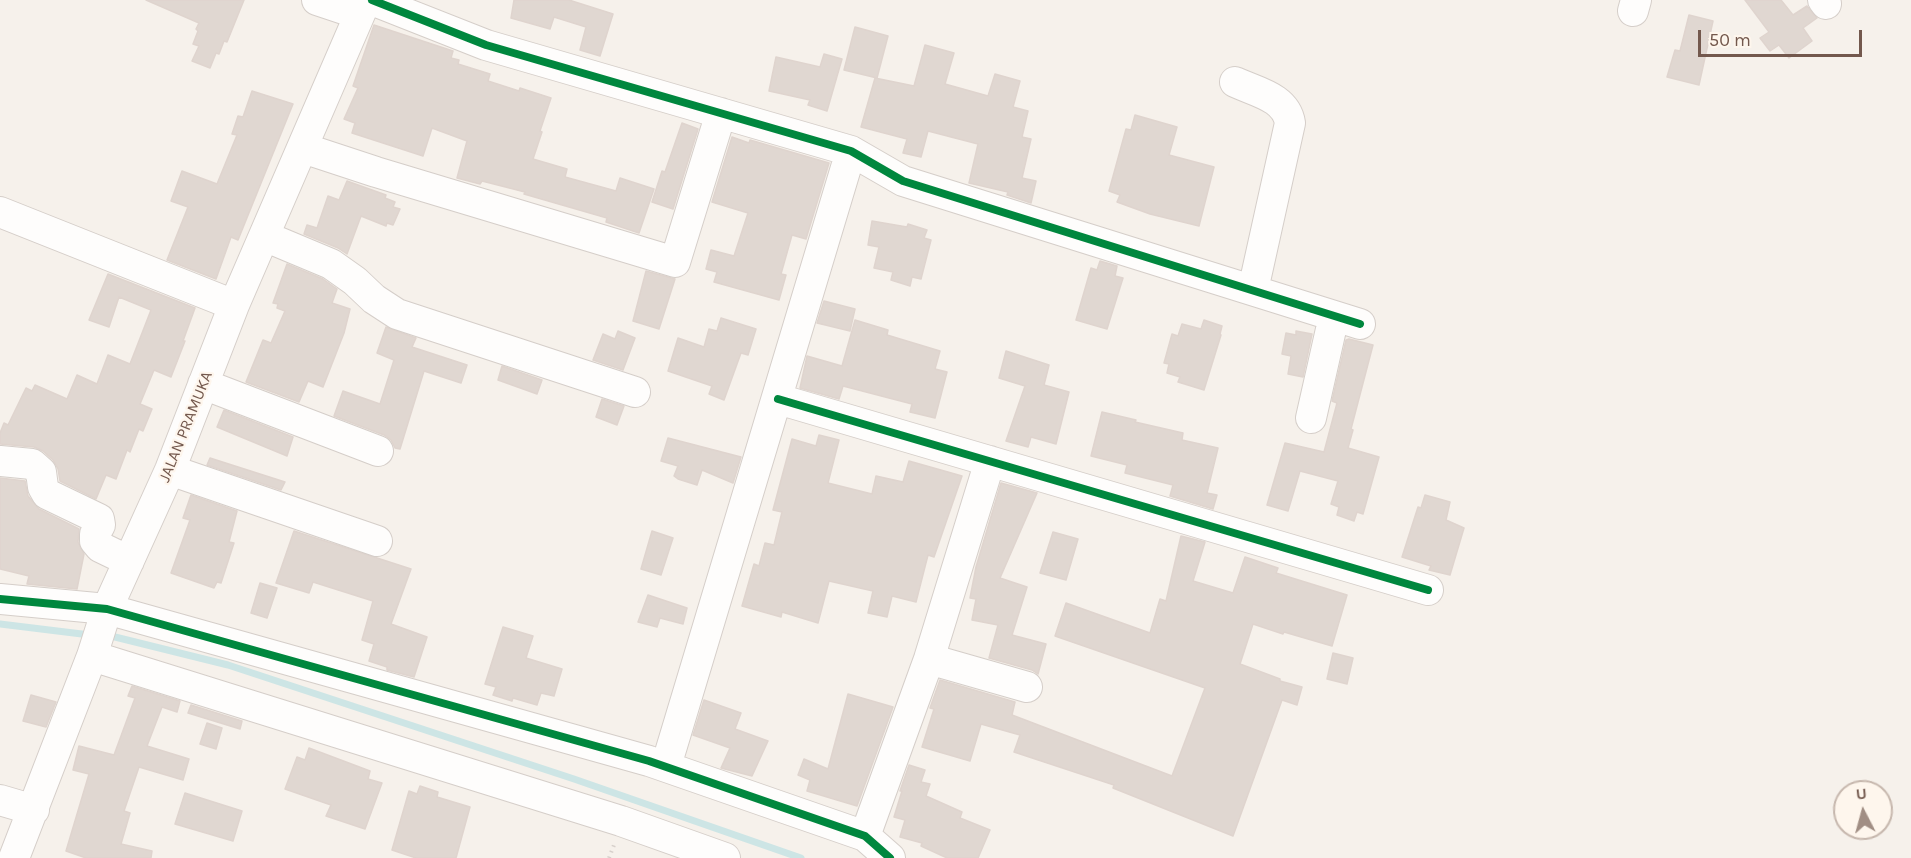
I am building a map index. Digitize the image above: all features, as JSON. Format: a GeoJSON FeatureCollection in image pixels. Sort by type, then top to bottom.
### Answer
{"type":"FeatureCollection","features":[{"type":"Feature","properties":{"kind":"street"},"geometry":{"type":"LineString","coordinates":[[317,0],[366,5],[486,45],[851,151],[903,181],[1347,320],[1311,418]]}},
{"type":"Feature","properties":{"kind":"street","name":"JALAN PRAMUKA"},"geometry":{"type":"LineString","coordinates":[[14,858],[92,656],[107,609],[171,470],[234,305],[366,5]]}},
{"type":"Feature","properties":{"kind":"street"},"geometry":{"type":"LineString","coordinates":[[1235,82],[1281,103],[1289,115],[1290,123],[1253,290]]}},
{"type":"Feature","properties":{"kind":"street"},"geometry":{"type":"LineString","coordinates":[[303,147],[376,172],[675,262],[721,113]]}},
{"type":"Feature","properties":{"kind":"street"},"geometry":{"type":"LineString","coordinates":[[666,766],[851,151]]}},
{"type":"Feature","properties":{"kind":"street"},"geometry":{"type":"LineString","coordinates":[[0,212],[234,305]]}},
{"type":"Feature","properties":{"kind":"street"},"geometry":{"type":"LineString","coordinates":[[264,236],[331,264],[355,281],[374,299],[397,314],[635,392]]}},
{"type":"Feature","properties":{"kind":"street"},"geometry":{"type":"LineString","coordinates":[[203,384],[378,451]]}},
{"type":"Feature","properties":{"kind":"street"},"geometry":{"type":"LineString","coordinates":[[778,399],[1428,590]]}},
{"type":"Feature","properties":{"kind":"street"},"geometry":{"type":"LineString","coordinates":[[0,461],[32,464],[41,472],[43,488],[47,494],[99,519],[100,525],[95,534],[95,542],[100,548],[129,561]]}},
{"type":"Feature","properties":{"kind":"street"},"geometry":{"type":"LineString","coordinates":[[865,836],[928,658],[990,462]]}},
{"type":"Feature","properties":{"kind":"street"},"geometry":{"type":"LineString","coordinates":[[171,470],[377,541]]}},
{"type":"Feature","properties":{"kind":"street"},"geometry":{"type":"LineString","coordinates":[[0,599],[107,609],[666,766],[865,836],[890,858]]}},
{"type":"Feature","properties":{"kind":"street"},"geometry":{"type":"LineString","coordinates":[[92,656],[621,821],[725,858]]}},
{"type":"Feature","properties":{"kind":"street"},"geometry":{"type":"LineString","coordinates":[[928,658],[1028,687]]}},
{"type":"Feature","properties":{"kind":"street"},"geometry":{"type":"LineString","coordinates":[[0,800],[34,810]]}},
{"type":"Feature","properties":{"kind":"building"},"geometry":{"type":"Polygon","coordinates":[[[146,0],[244,0],[227,42],[224,41],[219,54],[216,53],[210,68],[192,61],[199,46],[193,44],[199,23],[146,0]]]}},
{"type":"Feature","properties":{"kind":"building"},"geometry":{"type":"Polygon","coordinates":[[[514,0],[569,0],[613,14],[600,56],[580,50],[586,27],[554,17],[550,29],[511,18],[514,0]]]}},
{"type":"Feature","properties":{"kind":"building"},"geometry":{"type":"Polygon","coordinates":[[[1745,0],[1781,0],[1793,15],[1807,6],[1817,18],[1803,28],[1812,41],[1789,58],[1779,45],[1770,51],[1760,38],[1769,32],[1745,0]]]}},
{"type":"Feature","properties":{"kind":"building"},"geometry":{"type":"Polygon","coordinates":[[[1689,15],[1713,21],[1699,85],[1667,77],[1675,50],[1680,51],[1689,15]]]}},
{"type":"Feature","properties":{"kind":"building"},"geometry":{"type":"Polygon","coordinates":[[[374,25],[453,51],[451,58],[459,60],[458,64],[490,74],[488,81],[551,98],[533,159],[567,169],[565,177],[616,191],[620,178],[654,189],[639,233],[606,222],[607,218],[524,194],[525,192],[482,181],[480,184],[457,178],[467,141],[432,128],[423,156],[352,133],[355,123],[344,119],[358,88],[353,86],[374,25]]]}},
{"type":"Feature","properties":{"kind":"building"},"geometry":{"type":"Polygon","coordinates":[[[855,27],[888,36],[877,78],[844,70],[855,27]]]}},
{"type":"Feature","properties":{"kind":"building"},"geometry":{"type":"Polygon","coordinates":[[[925,45],[954,53],[945,84],[988,96],[995,74],[1020,81],[1013,107],[1028,111],[1022,137],[1031,139],[1022,178],[1036,181],[1031,203],[1007,195],[1008,192],[969,183],[978,144],[928,131],[921,157],[903,153],[907,139],[861,127],[875,78],[914,86],[925,45]]]}},
{"type":"Feature","properties":{"kind":"building"},"geometry":{"type":"Polygon","coordinates":[[[824,54],[842,59],[827,111],[808,105],[810,100],[769,91],[776,57],[820,67],[824,54]]]}},
{"type":"Feature","properties":{"kind":"building"},"geometry":{"type":"Polygon","coordinates":[[[252,91],[293,104],[238,240],[231,237],[216,279],[167,260],[188,207],[171,201],[182,171],[217,184],[237,135],[232,134],[238,116],[243,117],[252,91]]]}},
{"type":"Feature","properties":{"kind":"building"},"geometry":{"type":"Polygon","coordinates":[[[1135,115],[1177,127],[1169,155],[1214,167],[1199,226],[1150,214],[1117,202],[1120,195],[1109,191],[1126,129],[1131,130],[1135,115]]]}},
{"type":"Feature","properties":{"kind":"building"},"geometry":{"type":"Polygon","coordinates":[[[682,123],[698,129],[673,209],[652,202],[682,123]]]}},
{"type":"Feature","properties":{"kind":"building"},"geometry":{"type":"Polygon","coordinates":[[[732,137],[829,163],[806,239],[792,235],[781,274],[786,275],[779,300],[714,282],[717,272],[706,269],[711,250],[734,256],[748,213],[712,202],[732,137]]]}},
{"type":"Feature","properties":{"kind":"building"},"geometry":{"type":"Polygon","coordinates":[[[347,181],[386,195],[385,198],[395,202],[393,207],[400,209],[393,225],[387,223],[386,226],[361,216],[347,254],[304,234],[307,225],[317,228],[328,196],[339,200],[347,181]]]}},
{"type":"Feature","properties":{"kind":"building"},"geometry":{"type":"Polygon","coordinates":[[[872,221],[907,227],[908,224],[927,230],[924,238],[931,240],[921,279],[912,277],[910,286],[891,280],[893,272],[874,268],[879,247],[868,245],[872,221]]]}},
{"type":"Feature","properties":{"kind":"building"},"geometry":{"type":"Polygon","coordinates":[[[1100,261],[1117,266],[1115,276],[1123,278],[1107,329],[1076,320],[1091,268],[1097,270],[1100,261]]]}},
{"type":"Feature","properties":{"kind":"building"},"geometry":{"type":"Polygon","coordinates":[[[287,264],[323,279],[337,289],[332,303],[350,309],[344,333],[323,387],[308,381],[299,402],[246,382],[263,340],[271,343],[285,311],[277,308],[278,304],[273,303],[287,264]]]}},
{"type":"Feature","properties":{"kind":"building"},"geometry":{"type":"Polygon","coordinates":[[[646,271],[675,279],[659,329],[633,321],[646,271]]]}},
{"type":"Feature","properties":{"kind":"building"},"geometry":{"type":"Polygon","coordinates":[[[108,274],[195,308],[171,377],[154,370],[140,404],[152,409],[143,431],[139,429],[130,452],[127,450],[116,479],[106,475],[96,499],[60,481],[58,469],[53,460],[43,451],[34,447],[0,444],[0,433],[4,423],[8,425],[26,388],[32,391],[35,385],[67,399],[77,375],[97,384],[108,355],[130,364],[151,310],[119,297],[109,327],[89,320],[108,274]]]}},
{"type":"Feature","properties":{"kind":"building"},"geometry":{"type":"Polygon","coordinates":[[[824,301],[855,309],[850,331],[817,323],[824,301]]]}},
{"type":"Feature","properties":{"kind":"building"},"geometry":{"type":"Polygon","coordinates":[[[721,318],[756,329],[748,355],[741,353],[724,400],[709,394],[712,386],[668,371],[678,338],[704,347],[709,329],[717,331],[721,318]]]}},
{"type":"Feature","properties":{"kind":"building"},"geometry":{"type":"Polygon","coordinates":[[[855,320],[888,330],[887,335],[940,351],[935,369],[947,372],[935,418],[910,412],[912,404],[843,386],[839,399],[800,388],[807,356],[842,366],[855,320]]]}},
{"type":"Feature","properties":{"kind":"building"},"geometry":{"type":"Polygon","coordinates":[[[1204,320],[1222,326],[1204,390],[1178,382],[1180,377],[1167,373],[1169,364],[1164,363],[1172,334],[1178,336],[1182,324],[1201,329],[1204,320]]]}},
{"type":"Feature","properties":{"kind":"building"},"geometry":{"type":"Polygon","coordinates":[[[386,327],[416,338],[412,347],[467,365],[461,383],[424,371],[400,449],[395,448],[391,440],[384,435],[334,416],[343,391],[380,404],[394,360],[377,353],[386,327]]]}},
{"type":"Feature","properties":{"kind":"building"},"geometry":{"type":"Polygon","coordinates":[[[618,331],[635,338],[623,370],[593,360],[603,334],[615,339],[618,331]]]}},
{"type":"Feature","properties":{"kind":"building"},"geometry":{"type":"Polygon","coordinates":[[[1296,331],[1312,334],[1303,377],[1288,374],[1291,356],[1282,354],[1286,333],[1296,335],[1296,331]]]}},
{"type":"Feature","properties":{"kind":"building"},"geometry":{"type":"Polygon","coordinates":[[[1346,340],[1373,345],[1348,448],[1379,457],[1363,514],[1357,512],[1354,521],[1337,515],[1339,507],[1331,504],[1338,481],[1300,471],[1288,511],[1267,505],[1285,443],[1324,452],[1337,403],[1332,401],[1346,340]]]}},
{"type":"Feature","properties":{"kind":"building"},"geometry":{"type":"Polygon","coordinates":[[[1006,351],[1049,365],[1044,385],[1069,392],[1056,444],[1031,437],[1028,447],[1006,441],[1025,386],[999,378],[1006,351]]]}},
{"type":"Feature","properties":{"kind":"building"},"geometry":{"type":"Polygon","coordinates":[[[502,366],[542,380],[537,394],[498,380],[502,366]]]}},
{"type":"Feature","properties":{"kind":"building"},"geometry":{"type":"Polygon","coordinates":[[[602,399],[624,406],[617,425],[596,417],[602,399]]]}},
{"type":"Feature","properties":{"kind":"building"},"geometry":{"type":"Polygon","coordinates":[[[224,410],[293,437],[287,456],[217,427],[224,410]]]}},
{"type":"Feature","properties":{"kind":"building"},"geometry":{"type":"Polygon","coordinates":[[[1102,412],[1183,433],[1182,440],[1218,448],[1207,493],[1217,495],[1213,509],[1170,496],[1173,485],[1125,473],[1127,465],[1091,456],[1102,412]]]}},
{"type":"Feature","properties":{"kind":"building"},"geometry":{"type":"Polygon","coordinates":[[[819,435],[839,440],[828,483],[872,494],[876,476],[903,482],[909,461],[962,476],[934,557],[928,555],[916,602],[892,596],[887,617],[868,613],[873,591],[829,581],[818,623],[782,612],[781,617],[742,606],[754,564],[759,566],[765,543],[774,545],[782,512],[773,510],[792,439],[816,446],[819,435]]]}},
{"type":"Feature","properties":{"kind":"building"},"geometry":{"type":"Polygon","coordinates":[[[668,438],[741,457],[733,483],[702,470],[697,485],[678,479],[674,476],[678,466],[661,461],[668,438]]]}},
{"type":"Feature","properties":{"kind":"building"},"geometry":{"type":"Polygon","coordinates":[[[210,458],[285,482],[281,490],[207,465],[210,458]]]}},
{"type":"Feature","properties":{"kind":"building"},"geometry":{"type":"Polygon","coordinates":[[[0,478],[25,481],[28,496],[39,509],[79,529],[78,542],[84,554],[77,589],[27,584],[29,576],[0,569],[0,478]]]}},
{"type":"Feature","properties":{"kind":"building"},"geometry":{"type":"Polygon","coordinates":[[[1001,483],[1037,493],[1000,578],[1027,587],[1012,635],[1046,644],[1038,674],[1032,670],[989,658],[998,625],[972,620],[976,599],[970,598],[976,567],[1001,483]]]}},
{"type":"Feature","properties":{"kind":"building"},"geometry":{"type":"Polygon","coordinates":[[[191,495],[237,511],[229,542],[234,543],[221,583],[217,582],[214,588],[171,573],[190,520],[183,518],[191,495]]]}},
{"type":"Feature","properties":{"kind":"building"},"geometry":{"type":"Polygon","coordinates":[[[1425,495],[1450,502],[1446,520],[1464,528],[1450,575],[1429,570],[1431,566],[1402,557],[1418,507],[1421,508],[1425,495]]]}},
{"type":"Feature","properties":{"kind":"building"},"geometry":{"type":"Polygon","coordinates":[[[294,531],[411,569],[391,624],[427,637],[414,677],[387,670],[387,667],[369,661],[374,644],[362,640],[373,601],[313,582],[309,593],[276,583],[294,531]]]}},
{"type":"Feature","properties":{"kind":"building"},"geometry":{"type":"Polygon","coordinates":[[[652,531],[673,538],[661,575],[641,569],[652,531]]]}},
{"type":"Feature","properties":{"kind":"building"},"geometry":{"type":"Polygon","coordinates":[[[1053,532],[1078,539],[1066,580],[1040,573],[1053,532]]]}},
{"type":"Feature","properties":{"kind":"building"},"geometry":{"type":"Polygon","coordinates":[[[1181,536],[1205,542],[1193,581],[1233,593],[1245,557],[1278,568],[1276,573],[1347,595],[1332,646],[1253,624],[1240,664],[1280,679],[1280,681],[1302,687],[1297,705],[1282,700],[1233,836],[1113,788],[1114,785],[1014,752],[1020,735],[981,724],[970,761],[922,747],[934,709],[930,708],[940,680],[1015,702],[1012,715],[1172,776],[1205,688],[1055,636],[1066,603],[1150,633],[1160,599],[1166,601],[1181,536]]]}},
{"type":"Feature","properties":{"kind":"building"},"geometry":{"type":"Polygon","coordinates":[[[260,583],[277,588],[267,618],[251,613],[260,583]]]}},
{"type":"Feature","properties":{"kind":"building"},"geometry":{"type":"Polygon","coordinates":[[[648,595],[687,608],[683,624],[660,618],[657,627],[638,622],[648,595]]]}},
{"type":"Feature","properties":{"kind":"building"},"geometry":{"type":"Polygon","coordinates":[[[503,627],[533,636],[526,658],[562,669],[554,696],[541,693],[537,705],[493,695],[496,687],[485,684],[503,627]]]}},
{"type":"Feature","properties":{"kind":"building"},"geometry":{"type":"Polygon","coordinates":[[[1333,653],[1353,658],[1347,684],[1327,679],[1333,653]]]}},
{"type":"Feature","properties":{"kind":"building"},"geometry":{"type":"Polygon","coordinates":[[[132,686],[180,701],[177,712],[162,707],[147,746],[189,759],[183,780],[139,767],[124,811],[130,813],[121,844],[152,851],[151,858],[86,858],[66,851],[89,774],[73,770],[79,746],[114,755],[135,698],[128,696],[132,686]]]}},
{"type":"Feature","properties":{"kind":"building"},"geometry":{"type":"Polygon","coordinates":[[[848,694],[893,707],[857,806],[807,791],[810,780],[798,775],[804,759],[828,769],[848,694]]]}},
{"type":"Feature","properties":{"kind":"building"},"geometry":{"type":"Polygon","coordinates":[[[31,695],[56,702],[46,727],[23,721],[31,695]]]}},
{"type":"Feature","properties":{"kind":"building"},"geometry":{"type":"Polygon","coordinates":[[[704,700],[741,713],[735,729],[768,741],[752,776],[721,768],[730,748],[693,735],[704,700]]]}},
{"type":"Feature","properties":{"kind":"building"},"geometry":{"type":"Polygon","coordinates":[[[191,705],[242,721],[240,729],[188,713],[191,705]]]}},
{"type":"Feature","properties":{"kind":"building"},"geometry":{"type":"Polygon","coordinates":[[[207,723],[222,728],[216,749],[200,744],[207,723]]]}},
{"type":"Feature","properties":{"kind":"building"},"geometry":{"type":"Polygon","coordinates":[[[309,748],[370,771],[368,779],[382,783],[365,829],[326,816],[331,805],[285,789],[297,757],[305,760],[309,748]]]}},
{"type":"Feature","properties":{"kind":"building"},"geometry":{"type":"Polygon","coordinates":[[[909,765],[925,770],[921,782],[930,784],[926,796],[962,812],[960,818],[990,830],[978,858],[947,858],[921,846],[922,843],[900,837],[905,820],[894,817],[909,765]]]}},
{"type":"Feature","properties":{"kind":"building"},"geometry":{"type":"Polygon","coordinates":[[[420,786],[438,792],[437,797],[470,807],[456,858],[416,858],[392,850],[409,791],[417,794],[420,786]]]}},
{"type":"Feature","properties":{"kind":"building"},"geometry":{"type":"Polygon","coordinates":[[[185,793],[242,811],[233,841],[175,824],[185,793]]]}},
{"type":"Feature","properties":{"kind":"waterway"},"geometry":{"type":"LineString","coordinates":[[0,624],[90,635]]}},
{"type":"Feature","properties":{"kind":"waterway"},"geometry":{"type":"LineString","coordinates":[[107,635],[228,665],[574,779],[801,858]]}},
{"type":"Feature","properties":{"kind":"cycle path"},"geometry":{"type":"LineString","coordinates":[[372,0],[486,45],[851,151],[903,181],[1360,324]]}},
{"type":"Feature","properties":{"kind":"cycle path"},"geometry":{"type":"LineString","coordinates":[[778,399],[1428,590]]}},
{"type":"Feature","properties":{"kind":"cycle path"},"geometry":{"type":"LineString","coordinates":[[0,599],[107,609],[649,761],[865,836],[890,858]]}}]}
